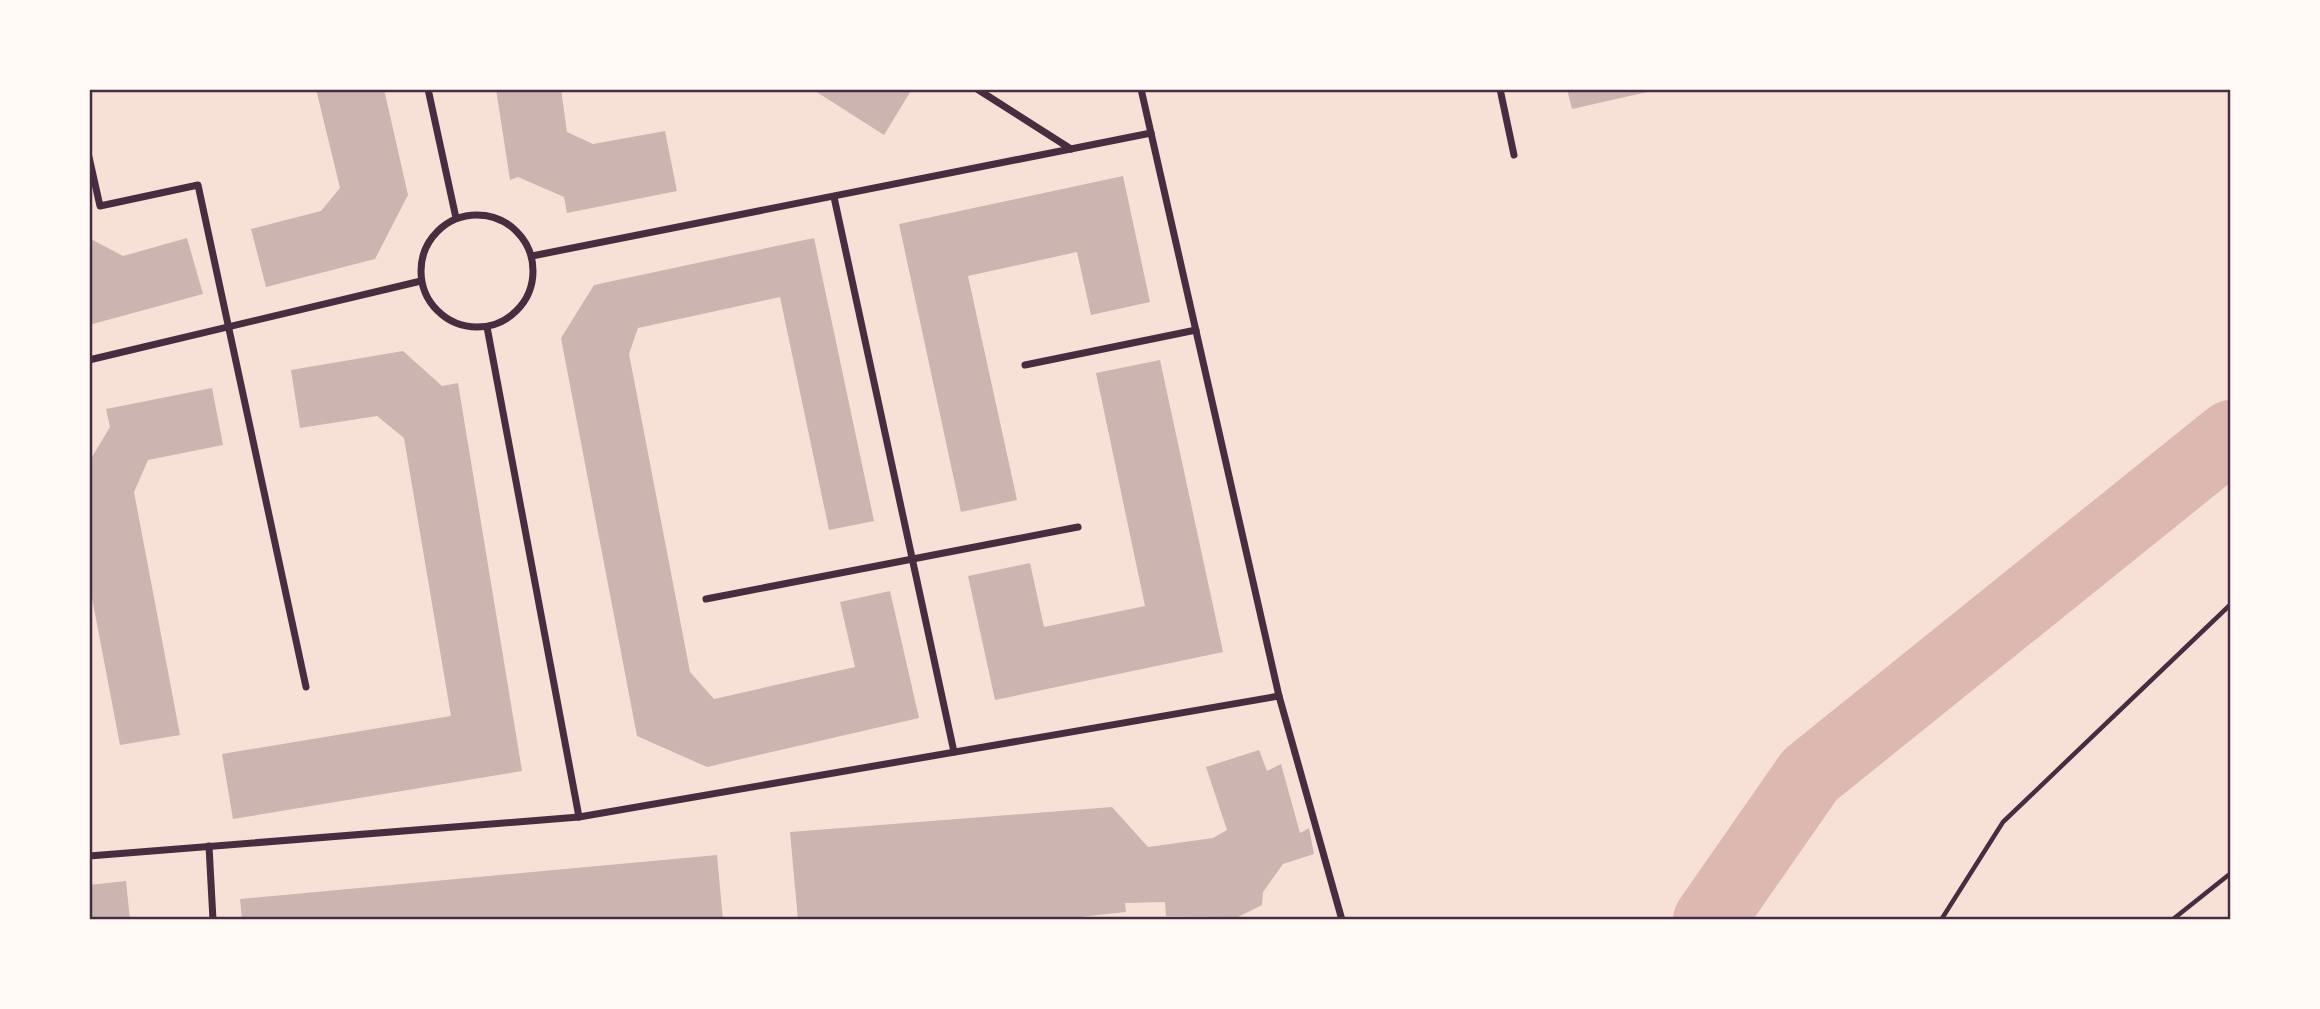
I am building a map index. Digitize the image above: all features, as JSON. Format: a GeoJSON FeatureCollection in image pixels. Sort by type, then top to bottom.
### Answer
{"type":"FeatureCollection","features":[{"type":"Feature","properties":{"kind":"street"},"geometry":{"type":"LineString","coordinates":[[428,89],[456,218]]}},
{"type":"Feature","properties":{"kind":"street"},"geometry":{"type":"LineString","coordinates":[[976,89],[1072,149]]}},
{"type":"Feature","properties":{"kind":"street"},"geometry":{"type":"LineString","coordinates":[[1141,89],[1279,696],[1342,920]]}},
{"type":"Feature","properties":{"kind":"street"},"geometry":{"type":"LineString","coordinates":[[1500,89],[1514,155]]}},
{"type":"Feature","properties":{"kind":"street"},"geometry":{"type":"LineString","coordinates":[[531,256],[1151,133]]}},
{"type":"Feature","properties":{"kind":"street"},"geometry":{"type":"LineString","coordinates":[[89,158],[100,206],[198,185],[306,687]]}},
{"type":"Feature","properties":{"kind":"street"},"geometry":{"type":"LineString","coordinates":[[834,197],[954,752]]}},
{"type":"Feature","properties":{"kind":"street"},"geometry":{"type":"LineString","coordinates":[[475,214],[494,217],[510,225],[523,239],[531,256],[534,272],[525,301],[515,314],[487,327],[465,327],[444,318],[429,302],[421,281],[420,266],[431,237],[456,218],[475,214]]}},
{"type":"Feature","properties":{"kind":"street"},"geometry":{"type":"LineString","coordinates":[[89,360],[421,281]]}},
{"type":"Feature","properties":{"kind":"street"},"geometry":{"type":"LineString","coordinates":[[487,327],[579,817]]}},
{"type":"Feature","properties":{"kind":"street"},"geometry":{"type":"LineString","coordinates":[[1025,365],[1196,330]]}},
{"type":"Feature","properties":{"kind":"street"},"geometry":{"type":"LineString","coordinates":[[706,599],[1078,527]]}},
{"type":"Feature","properties":{"kind":"street"},"geometry":{"type":"LineString","coordinates":[[89,856],[579,817],[1279,696]]}},
{"type":"Feature","properties":{"kind":"street"},"geometry":{"type":"LineString","coordinates":[[209,846],[213,920]]}},
{"type":"Feature","properties":{"kind":"path"},"geometry":{"type":"LineString","coordinates":[[1941,920],[2003,822],[2231,604]]}},
{"type":"Feature","properties":{"kind":"path"},"geometry":{"type":"LineString","coordinates":[[2172,920],[2231,873]]}},
{"type":"Feature","properties":{"kind":"building"},"geometry":{"type":"Polygon","coordinates":[[[316,89],[384,89],[408,195],[375,259],[266,287],[251,229],[321,211],[340,188],[316,89]]]}},
{"type":"Feature","properties":{"kind":"building"},"geometry":{"type":"Polygon","coordinates":[[[496,89],[561,89],[567,132],[593,144],[665,131],[677,191],[567,213],[564,197],[518,177],[510,180],[496,89]]]}},
{"type":"Feature","properties":{"kind":"building"},"geometry":{"type":"Polygon","coordinates":[[[812,89],[912,89],[884,135],[812,89]]]}},
{"type":"Feature","properties":{"kind":"building"},"geometry":{"type":"Polygon","coordinates":[[[1567,89],[1655,89],[1656,90],[1572,109],[1567,89]]]}},
{"type":"Feature","properties":{"kind":"building"},"geometry":{"type":"Polygon","coordinates":[[[1123,176],[1150,302],[1091,315],[1077,252],[968,276],[1017,500],[961,512],[899,224],[1123,176]]]}},
{"type":"Feature","properties":{"kind":"building"},"geometry":{"type":"Polygon","coordinates":[[[89,238],[123,256],[187,238],[203,294],[89,325],[89,238]]]}},
{"type":"Feature","properties":{"kind":"building"},"geometry":{"type":"Polygon","coordinates":[[[814,238],[874,521],[829,530],[780,297],[638,328],[629,354],[690,672],[714,699],[855,667],[840,602],[890,591],[919,718],[707,767],[637,736],[561,338],[594,285],[814,238]]]}},
{"type":"Feature","properties":{"kind":"building"},"geometry":{"type":"Polygon","coordinates":[[[403,351],[442,386],[458,383],[522,771],[233,819],[222,754],[451,716],[404,438],[377,416],[300,428],[291,370],[403,351]]]}},
{"type":"Feature","properties":{"kind":"building"},"geometry":{"type":"Polygon","coordinates":[[[1160,360],[1223,652],[995,700],[968,576],[1030,563],[1044,627],[1145,606],[1096,373],[1160,360]]]}},
{"type":"Feature","properties":{"kind":"building"},"geometry":{"type":"Polygon","coordinates":[[[212,388],[223,445],[148,460],[134,492],[180,735],[120,745],[89,582],[89,462],[110,427],[106,409],[212,388]]]}},
{"type":"Feature","properties":{"kind":"building"},"geometry":{"type":"Polygon","coordinates":[[[1259,750],[1267,771],[1281,764],[1300,833],[1309,828],[1314,854],[1283,864],[1263,892],[1262,905],[1238,917],[1166,916],[1165,902],[1125,903],[1126,912],[1052,920],[798,920],[790,832],[1112,807],[1148,847],[1213,838],[1227,830],[1206,767],[1259,750]]]}},
{"type":"Feature","properties":{"kind":"building"},"geometry":{"type":"Polygon","coordinates":[[[717,855],[723,920],[242,920],[240,899],[717,855]]]}},
{"type":"Feature","properties":{"kind":"building"},"geometry":{"type":"Polygon","coordinates":[[[126,881],[130,920],[89,920],[89,885],[126,881]]]}},
{"type":"Feature","properties":{"kind":"waterway"},"geometry":{"type":"LineString","coordinates":[[1709,920],[1810,775],[2231,436]]}}]}
